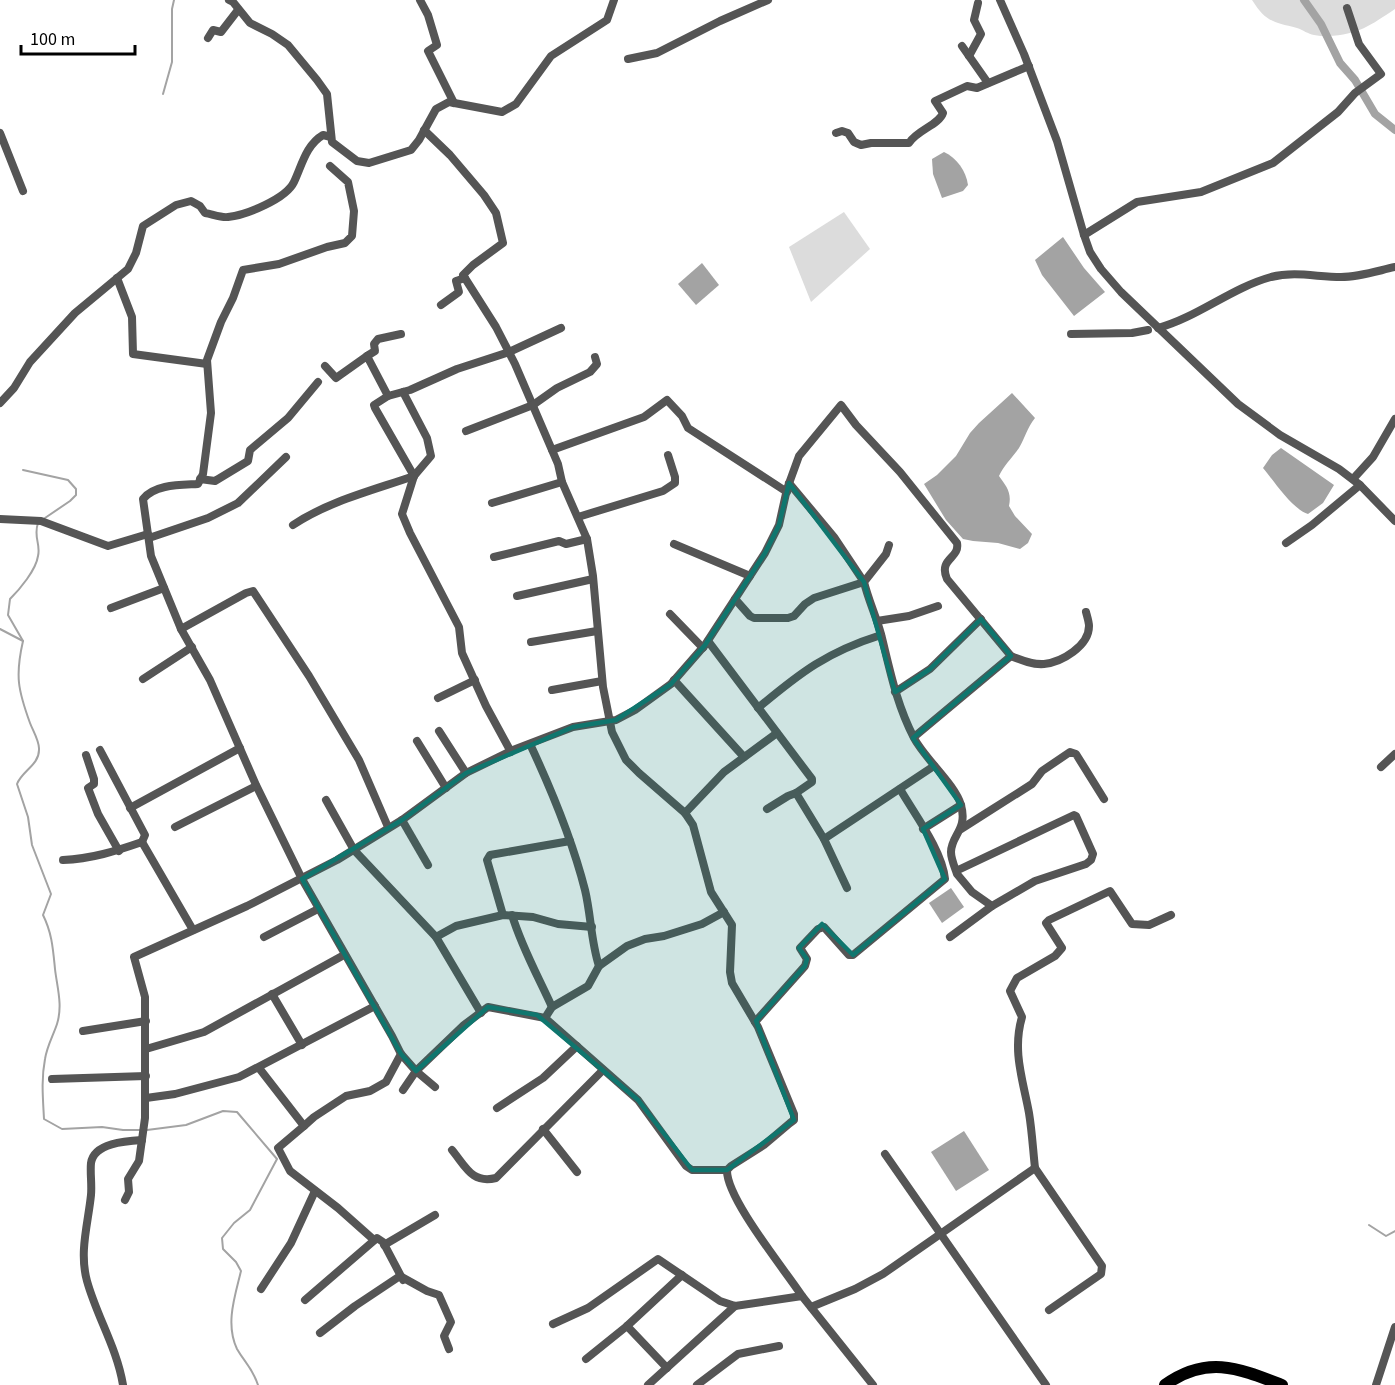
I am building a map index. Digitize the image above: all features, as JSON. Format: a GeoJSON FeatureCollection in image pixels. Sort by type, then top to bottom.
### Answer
{"type":"FeatureCollection","features":[{"type":"Feature","properties":{"kind":"main road"},"geometry":{"type":"LineString","coordinates":[[1164,1385],[1179,1375],[1212,1365],[1237,1369],[1282,1385]]}},
{"type":"Feature","properties":{"kind":"street"},"geometry":{"type":"LineString","coordinates":[[229,0],[250,23],[288,45],[327,94],[332,142],[357,161],[369,164],[411,150],[420,140],[436,109],[449,102],[502,112],[510,109],[521,98],[551,56],[607,20],[614,0]]}},
{"type":"Feature","properties":{"kind":"street"},"geometry":{"type":"LineString","coordinates":[[420,0],[428,15],[437,45],[428,51],[454,103]]}},
{"type":"Feature","properties":{"kind":"street"},"geometry":{"type":"LineString","coordinates":[[628,59],[657,53],[768,0]]}},
{"type":"Feature","properties":{"kind":"street"},"geometry":{"type":"LineString","coordinates":[[1000,0],[1058,141],[1084,235],[1090,252],[1101,269],[1121,292],[1238,404],[1280,435],[1339,469],[1356,482],[1395,521]]}},
{"type":"Feature","properties":{"kind":"street"},"geometry":{"type":"LineString","coordinates":[[969,56],[981,34],[974,20],[978,3]]}},
{"type":"Feature","properties":{"kind":"street"},"geometry":{"type":"LineString","coordinates":[[1084,235],[1137,202],[1201,192],[1273,163],[1338,112],[1365,84],[1381,74],[1359,44],[1347,8]]}},
{"type":"Feature","properties":{"kind":"street"},"geometry":{"type":"LineString","coordinates":[[208,38],[213,30],[221,32],[238,10]]}},
{"type":"Feature","properties":{"kind":"street"},"geometry":{"type":"LineString","coordinates":[[962,46],[988,83]]}},
{"type":"Feature","properties":{"kind":"street"},"geometry":{"type":"LineString","coordinates":[[836,133],[842,131],[848,133],[854,142],[861,145],[909,143],[920,130],[942,118],[943,113],[935,101],[967,86],[977,88],[1029,66]]}},
{"type":"Feature","properties":{"kind":"street"},"geometry":{"type":"LineString","coordinates":[[403,1089],[416,1071],[464,1025],[488,1007],[545,1018],[638,1100],[692,1170],[727,1170],[764,1145],[794,1120],[794,1114],[755,1022],[732,983],[730,972],[732,925],[711,892],[693,825],[685,813],[626,760],[608,721],[587,539],[562,482],[552,450],[509,352],[464,275],[503,243],[500,223],[484,195],[450,154],[424,129]]}},
{"type":"Feature","properties":{"kind":"street"},"geometry":{"type":"LineString","coordinates":[[0,133],[23,190]]}},
{"type":"Feature","properties":{"kind":"street"},"geometry":{"type":"LineString","coordinates":[[0,403],[14,388],[30,362],[75,313],[128,269],[136,253],[143,226],[176,205],[190,201],[200,206],[205,213],[227,217],[258,209],[282,195],[292,185],[306,152],[317,139],[323,135],[331,137]]}},
{"type":"Feature","properties":{"kind":"street"},"geometry":{"type":"LineString","coordinates":[[330,165],[348,182],[354,211],[352,236],[345,243],[279,264],[243,270],[221,322],[207,364],[211,413],[203,474],[198,484],[172,485],[147,494],[143,499],[151,556],[164,588],[182,629],[210,680],[256,786],[302,879],[400,1054],[435,1087]]}},
{"type":"Feature","properties":{"kind":"street"},"geometry":{"type":"LineString","coordinates":[[1158,328],[1185,319],[1209,304],[1268,278],[1294,274],[1341,277],[1371,274],[1395,267]]}},
{"type":"Feature","properties":{"kind":"street"},"geometry":{"type":"LineString","coordinates":[[441,305],[459,292],[456,281],[465,278]]}},
{"type":"Feature","properties":{"kind":"street"},"geometry":{"type":"LineString","coordinates":[[117,279],[132,317],[133,354],[207,364]]}},
{"type":"Feature","properties":{"kind":"street"},"geometry":{"type":"LineString","coordinates":[[414,476],[374,405],[388,396],[509,352],[561,328]]}},
{"type":"Feature","properties":{"kind":"street"},"geometry":{"type":"LineString","coordinates":[[1071,334],[1132,333],[1148,330]]}},
{"type":"Feature","properties":{"kind":"street"},"geometry":{"type":"LineString","coordinates":[[325,366],[336,378],[375,351],[374,344],[378,339],[401,334]]}},
{"type":"Feature","properties":{"kind":"street"},"geometry":{"type":"LineString","coordinates":[[367,356],[388,396]]}},
{"type":"Feature","properties":{"kind":"street"},"geometry":{"type":"LineString","coordinates":[[466,431],[533,405],[557,388],[590,372],[597,364],[595,357]]}},
{"type":"Feature","properties":{"kind":"street"},"geometry":{"type":"LineString","coordinates":[[200,479],[215,481],[248,461],[250,450],[288,418],[318,382]]}},
{"type":"Feature","properties":{"kind":"street"},"geometry":{"type":"LineString","coordinates":[[403,392],[427,438],[431,456],[414,476],[402,514],[459,627],[462,653],[511,752]]}},
{"type":"Feature","properties":{"kind":"street"},"geometry":{"type":"LineString","coordinates":[[552,450],[644,417],[667,400],[682,416],[688,428],[788,488],[834,537],[864,582],[881,635],[895,692],[914,737],[961,805],[963,823],[951,851],[956,871],[972,892],[992,906]]}},
{"type":"Feature","properties":{"kind":"street"},"geometry":{"type":"LineString","coordinates":[[125,1200],[129,1192],[128,1179],[139,1161],[146,1098],[145,997],[134,957],[302,879],[402,820],[466,773],[573,727],[616,720],[635,710],[674,680],[706,644],[750,576],[779,525],[799,456],[841,405],[856,425],[900,472],[957,543],[956,551],[945,564],[944,573],[1005,651],[1026,662],[1043,664],[1060,658],[1070,653],[1086,639],[1089,627],[1086,612]]}},
{"type":"Feature","properties":{"kind":"street"},"geometry":{"type":"LineString","coordinates":[[1286,543],[1312,525],[1356,482],[1395,419]]}},
{"type":"Feature","properties":{"kind":"street"},"geometry":{"type":"LineString","coordinates":[[578,517],[663,491],[675,483],[668,455]]}},
{"type":"Feature","properties":{"kind":"street"},"geometry":{"type":"LineString","coordinates":[[0,519],[41,521],[108,546],[208,518],[238,503],[286,457]]}},
{"type":"Feature","properties":{"kind":"street"},"geometry":{"type":"LineString","coordinates":[[293,525],[345,500],[414,476]]}},
{"type":"Feature","properties":{"kind":"street"},"geometry":{"type":"LineString","coordinates":[[492,503],[562,482]]}},
{"type":"Feature","properties":{"kind":"street"},"geometry":{"type":"LineString","coordinates":[[494,557],[559,541],[566,543],[587,539]]}},
{"type":"Feature","properties":{"kind":"street"},"geometry":{"type":"LineString","coordinates":[[674,544],[750,576]]}},
{"type":"Feature","properties":{"kind":"street"},"geometry":{"type":"LineString","coordinates":[[735,599],[754,618],[794,616],[814,598],[864,582],[886,554],[889,545]]}},
{"type":"Feature","properties":{"kind":"street"},"geometry":{"type":"LineString","coordinates":[[517,596],[593,579]]}},
{"type":"Feature","properties":{"kind":"street"},"geometry":{"type":"LineString","coordinates":[[111,608],[164,588]]}},
{"type":"Feature","properties":{"kind":"street"},"geometry":{"type":"LineString","coordinates":[[182,629],[246,592],[254,591],[309,676],[359,760],[388,827]]}},
{"type":"Feature","properties":{"kind":"street"},"geometry":{"type":"LineString","coordinates":[[877,621],[909,616],[938,606]]}},
{"type":"Feature","properties":{"kind":"street"},"geometry":{"type":"LineString","coordinates":[[670,614],[706,644],[813,779],[796,793],[767,809]]}},
{"type":"Feature","properties":{"kind":"street"},"geometry":{"type":"LineString","coordinates":[[895,692],[930,669],[981,620]]}},
{"type":"Feature","properties":{"kind":"street"},"geometry":{"type":"LineString","coordinates":[[531,642],[597,631]]}},
{"type":"Feature","properties":{"kind":"street"},"geometry":{"type":"LineString","coordinates":[[759,708],[821,659],[856,643],[881,635]]}},
{"type":"Feature","properties":{"kind":"street"},"geometry":{"type":"LineString","coordinates":[[143,679],[192,647]]}},
{"type":"Feature","properties":{"kind":"street"},"geometry":{"type":"LineString","coordinates":[[914,737],[1011,656]]}},
{"type":"Feature","properties":{"kind":"street"},"geometry":{"type":"LineString","coordinates":[[438,698],[475,680]]}},
{"type":"Feature","properties":{"kind":"street"},"geometry":{"type":"LineString","coordinates":[[674,680],[744,757]]}},
{"type":"Feature","properties":{"kind":"street"},"geometry":{"type":"LineString","coordinates":[[552,690],[602,681]]}},
{"type":"Feature","properties":{"kind":"street"},"geometry":{"type":"LineString","coordinates":[[439,731],[466,773]]}},
{"type":"Feature","properties":{"kind":"street"},"geometry":{"type":"LineString","coordinates":[[685,813],[715,780],[777,733]]}},
{"type":"Feature","properties":{"kind":"street"},"geometry":{"type":"LineString","coordinates":[[417,741],[446,788]]}},
{"type":"Feature","properties":{"kind":"street"},"geometry":{"type":"LineString","coordinates":[[530,744],[555,799],[570,842],[585,892],[599,966]]}},
{"type":"Feature","properties":{"kind":"street"},"geometry":{"type":"LineString","coordinates":[[130,808],[240,748]]}},
{"type":"Feature","properties":{"kind":"street"},"geometry":{"type":"LineString","coordinates":[[63,860],[84,859],[119,851],[142,842],[145,835],[100,750]]}},
{"type":"Feature","properties":{"kind":"street"},"geometry":{"type":"LineString","coordinates":[[960,830],[1032,784],[1042,771],[1070,752],[1076,754],[1104,799]]}},
{"type":"Feature","properties":{"kind":"street"},"geometry":{"type":"LineString","coordinates":[[1381,767],[1395,754]]}},
{"type":"Feature","properties":{"kind":"street"},"geometry":{"type":"LineString","coordinates":[[86,755],[94,778],[94,784],[88,788],[98,814],[119,851]]}},
{"type":"Feature","properties":{"kind":"street"},"geometry":{"type":"LineString","coordinates":[[824,839],[934,766]]}},
{"type":"Feature","properties":{"kind":"street"},"geometry":{"type":"LineString","coordinates":[[175,827],[256,786]]}},
{"type":"Feature","properties":{"kind":"street"},"geometry":{"type":"LineString","coordinates":[[755,1022],[805,966],[807,959],[800,948],[818,929],[824,927],[849,955],[853,955],[945,879],[944,870],[900,789]]}},
{"type":"Feature","properties":{"kind":"street"},"geometry":{"type":"LineString","coordinates":[[796,793],[824,839],[848,888]]}},
{"type":"Feature","properties":{"kind":"street"},"geometry":{"type":"LineString","coordinates":[[326,800],[354,850],[436,937],[480,1013]]}},
{"type":"Feature","properties":{"kind":"street"},"geometry":{"type":"LineString","coordinates":[[923,829],[961,805]]}},
{"type":"Feature","properties":{"kind":"street"},"geometry":{"type":"LineString","coordinates":[[950,937],[992,906],[1035,881],[1086,864],[1091,860],[1093,854],[1074,815],[956,871]]}},
{"type":"Feature","properties":{"kind":"street"},"geometry":{"type":"LineString","coordinates":[[402,820],[428,865]]}},
{"type":"Feature","properties":{"kind":"street"},"geometry":{"type":"LineString","coordinates":[[142,842],[193,930]]}},
{"type":"Feature","properties":{"kind":"street"},"geometry":{"type":"LineString","coordinates":[[552,1007],[523,949],[487,860],[490,855],[570,842]]}},
{"type":"Feature","properties":{"kind":"street"},"geometry":{"type":"LineString","coordinates":[[1048,1310],[1101,1274],[1102,1266],[1035,1168],[1029,1114],[1018,1062],[1019,1026],[1022,1017],[1010,991],[1017,978],[1055,956],[1062,948],[1046,923],[1049,920],[1110,891],[1132,924],[1149,925],[1171,915]]}},
{"type":"Feature","properties":{"kind":"street"},"geometry":{"type":"LineString","coordinates":[[264,937],[318,909]]}},
{"type":"Feature","properties":{"kind":"street"},"geometry":{"type":"LineString","coordinates":[[545,1018],[552,1007],[588,986],[599,966],[627,946],[702,924],[724,912]]}},
{"type":"Feature","properties":{"kind":"street"},"geometry":{"type":"LineString","coordinates":[[436,937],[456,926],[508,915],[533,917],[558,924],[592,927]]}},
{"type":"Feature","properties":{"kind":"street"},"geometry":{"type":"LineString","coordinates":[[146,1049],[204,1032],[344,955]]}},
{"type":"Feature","properties":{"kind":"street"},"geometry":{"type":"LineString","coordinates":[[272,994],[302,1045]]}},
{"type":"Feature","properties":{"kind":"street"},"geometry":{"type":"LineString","coordinates":[[146,1098],[212,1085],[239,1077],[375,1006]]}},
{"type":"Feature","properties":{"kind":"street"},"geometry":{"type":"LineString","coordinates":[[83,1031],[146,1021]]}},
{"type":"Feature","properties":{"kind":"street"},"geometry":{"type":"LineString","coordinates":[[497,1108],[543,1078],[577,1046]]}},
{"type":"Feature","properties":{"kind":"street"},"geometry":{"type":"LineString","coordinates":[[374,1240],[338,1208],[290,1171],[278,1148],[314,1116],[346,1096],[370,1091],[386,1082],[400,1054]]}},
{"type":"Feature","properties":{"kind":"street"},"geometry":{"type":"LineString","coordinates":[[259,1068],[304,1126]]}},
{"type":"Feature","properties":{"kind":"street"},"geometry":{"type":"LineString","coordinates":[[452,1150],[473,1176],[488,1180],[500,1175],[603,1070]]}},
{"type":"Feature","properties":{"kind":"street"},"geometry":{"type":"LineString","coordinates":[[52,1079],[146,1076]]}},
{"type":"Feature","properties":{"kind":"street"},"geometry":{"type":"LineString","coordinates":[[543,1129],[577,1172]]}},
{"type":"Feature","properties":{"kind":"street"},"geometry":{"type":"LineString","coordinates":[[123,1385],[113,1347],[87,1280],[84,1239],[90,1203],[91,1162],[95,1153],[102,1148],[130,1140],[142,1140]]}},
{"type":"Feature","properties":{"kind":"street"},"geometry":{"type":"LineString","coordinates":[[885,1154],[1046,1385]]}},
{"type":"Feature","properties":{"kind":"street"},"geometry":{"type":"LineString","coordinates":[[811,1307],[883,1274],[1035,1168]]}},
{"type":"Feature","properties":{"kind":"street"},"geometry":{"type":"LineString","coordinates":[[727,1170],[734,1194],[744,1213],[802,1296],[873,1385]]}},
{"type":"Feature","properties":{"kind":"street"},"geometry":{"type":"LineString","coordinates":[[261,1289],[291,1243],[315,1191]]}},
{"type":"Feature","properties":{"kind":"street"},"geometry":{"type":"LineString","coordinates":[[384,1245],[435,1215]]}},
{"type":"Feature","properties":{"kind":"street"},"geometry":{"type":"LineString","coordinates":[[305,1300],[377,1238],[384,1245],[402,1280],[439,1295],[450,1322],[444,1336],[449,1349]]}},
{"type":"Feature","properties":{"kind":"street"},"geometry":{"type":"LineString","coordinates":[[553,1324],[588,1308],[658,1259],[720,1301],[735,1306],[802,1296]]}},
{"type":"Feature","properties":{"kind":"street"},"geometry":{"type":"LineString","coordinates":[[586,1359],[627,1326],[682,1275]]}},
{"type":"Feature","properties":{"kind":"street"},"geometry":{"type":"LineString","coordinates":[[320,1333],[355,1305],[402,1280]]}},
{"type":"Feature","properties":{"kind":"street"},"geometry":{"type":"LineString","coordinates":[[648,1385],[735,1306]]}},
{"type":"Feature","properties":{"kind":"street"},"geometry":{"type":"LineString","coordinates":[[627,1326],[667,1368]]}},
{"type":"Feature","properties":{"kind":"street"},"geometry":{"type":"LineString","coordinates":[[1376,1385],[1395,1327]]}},
{"type":"Feature","properties":{"kind":"street"},"geometry":{"type":"LineString","coordinates":[[697,1385],[738,1354],[779,1346]]}},
{"type":"Feature","properties":{"kind":"highlighted area"},"geometry":{"type":"Polygon","coordinates":[[[789,483],[864,582],[895,692],[930,669],[981,619],[1011,656],[913,738],[961,805],[923,829],[945,879],[853,955],[822,924],[799,948],[807,959],[805,966],[756,1021],[794,1120],[727,1170],[692,1170],[638,1100],[537,1015],[488,1007],[416,1071],[401,1054],[302,879],[402,820],[466,773],[573,727],[616,720],[671,684],[705,645],[765,553],[779,525],[789,483]]]}},
{"type":"Feature","properties":{"kind":"shaded area"},"geometry":{"type":"Polygon","coordinates":[[[1252,0],[1395,0],[1395,9],[1371,24],[1348,34],[1321,36],[1271,20],[1252,0]]]}},
{"type":"Feature","properties":{"kind":"shaded area"},"geometry":{"type":"Polygon","coordinates":[[[944,152],[960,166],[968,185],[963,191],[942,198],[933,174],[932,159],[944,152]]]}},
{"type":"Feature","properties":{"kind":"shaded area"},"geometry":{"type":"Polygon","coordinates":[[[844,212],[870,249],[811,302],[789,247],[844,212]]]}},
{"type":"Feature","properties":{"kind":"shaded area"},"geometry":{"type":"Polygon","coordinates":[[[1063,237],[1084,268],[1105,292],[1074,316],[1042,275],[1035,260],[1063,237]]]}},
{"type":"Feature","properties":{"kind":"shaded area"},"geometry":{"type":"Polygon","coordinates":[[[702,263],[719,285],[696,305],[678,284],[702,263]]]}},
{"type":"Feature","properties":{"kind":"shaded area"},"geometry":{"type":"Polygon","coordinates":[[[1012,393],[1035,418],[1019,448],[999,476],[1009,493],[1009,506],[1032,534],[1028,543],[1020,549],[998,543],[963,539],[946,520],[924,484],[956,456],[970,433],[1012,393]]]}},
{"type":"Feature","properties":{"kind":"shaded area"},"geometry":{"type":"Polygon","coordinates":[[[1281,448],[1334,485],[1323,503],[1308,514],[1290,501],[1263,468],[1272,455],[1281,448]]]}},
{"type":"Feature","properties":{"kind":"shaded area"},"geometry":{"type":"Polygon","coordinates":[[[951,888],[964,907],[942,923],[929,903],[951,888]]]}},
{"type":"Feature","properties":{"kind":"shaded area"},"geometry":{"type":"Polygon","coordinates":[[[964,1131],[989,1170],[956,1191],[931,1152],[964,1131]]]}},
{"type":"Feature","properties":{"kind":"waterway"},"geometry":{"type":"LineString","coordinates":[[163,94],[172,62],[174,0]]}},
{"type":"Feature","properties":{"kind":"waterway"},"geometry":{"type":"LineString","coordinates":[[1304,0],[1321,24],[1340,63],[1355,80],[1375,114],[1395,130]]}},
{"type":"Feature","properties":{"kind":"waterway"},"geometry":{"type":"LineString","coordinates":[[23,470],[68,480],[76,489],[76,495],[70,501],[42,520]]}},
{"type":"Feature","properties":{"kind":"waterway"},"geometry":{"type":"LineString","coordinates":[[38,523],[37,561],[27,579],[10,599],[8,615],[23,641],[19,664],[19,683],[39,747],[36,760],[17,784],[28,817],[32,845],[51,894],[43,915],[52,941],[60,1003],[59,1017],[47,1050],[44,1067],[44,1119],[62,1129],[102,1127],[141,1130]]}},
{"type":"Feature","properties":{"kind":"waterway"},"geometry":{"type":"LineString","coordinates":[[0,629],[23,641]]}},
{"type":"Feature","properties":{"kind":"waterway"},"geometry":{"type":"LineString","coordinates":[[147,1130],[186,1125],[223,1111],[237,1112],[277,1159],[250,1210],[234,1223],[222,1238],[223,1249],[236,1262],[241,1271],[232,1310],[233,1339],[258,1385]]}},
{"type":"Feature","properties":{"kind":"waterway"},"geometry":{"type":"LineString","coordinates":[[1369,1225],[1386,1236],[1395,1231]]}}]}
